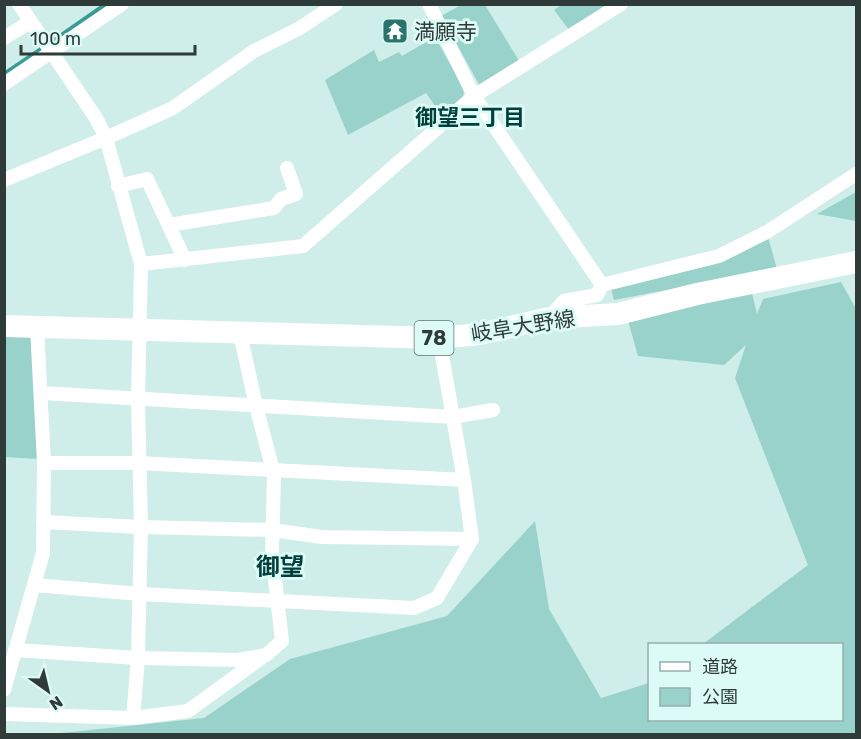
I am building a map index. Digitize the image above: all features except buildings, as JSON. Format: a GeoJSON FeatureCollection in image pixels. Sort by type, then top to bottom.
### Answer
{"type":"FeatureCollection","features":[{"type":"Feature","properties":{"kind":"main road","name":"岐阜大野線"},"geometry":{"type":"LineString","coordinates":[[4,326],[439,338],[480,334],[549,318],[618,314],[697,294],[856,262]]}},
{"type":"Feature","properties":{"kind":"street"},"geometry":{"type":"LineString","coordinates":[[19,4],[96,118],[106,138],[141,264],[138,398],[140,594],[133,718]]}},
{"type":"Feature","properties":{"kind":"street"},"geometry":{"type":"LineString","coordinates":[[4,84],[122,4]]}},
{"type":"Feature","properties":{"kind":"street"},"geometry":{"type":"LineString","coordinates":[[4,180],[173,108],[254,51],[300,28],[336,4]]}},
{"type":"Feature","properties":{"kind":"street"},"geometry":{"type":"LineString","coordinates":[[429,4],[474,96],[602,285]]}},
{"type":"Feature","properties":{"kind":"street"},"geometry":{"type":"LineString","coordinates":[[141,264],[303,246],[474,96],[621,4]]}},
{"type":"Feature","properties":{"kind":"street"},"geometry":{"type":"LineString","coordinates":[[4,38],[30,22]]}},
{"type":"Feature","properties":{"kind":"street"},"geometry":{"type":"LineString","coordinates":[[169,225],[274,208],[281,199],[296,194],[287,168]]}},
{"type":"Feature","properties":{"kind":"street"},"geometry":{"type":"LineString","coordinates":[[549,318],[564,301],[597,295],[602,285],[719,256],[766,232],[856,174]]}},
{"type":"Feature","properties":{"kind":"street"},"geometry":{"type":"LineString","coordinates":[[118,186],[147,178],[185,260]]}},
{"type":"Feature","properties":{"kind":"street"},"geometry":{"type":"LineString","coordinates":[[4,690],[43,553],[44,463],[37,327]]}},
{"type":"Feature","properties":{"kind":"street"},"geometry":{"type":"LineString","coordinates":[[4,714],[133,718],[188,711],[282,641],[272,530],[272,470],[240,333]]}},
{"type":"Feature","properties":{"kind":"street"},"geometry":{"type":"LineString","coordinates":[[34,585],[140,594],[414,608],[437,598],[472,540],[439,338]]}},
{"type":"Feature","properties":{"kind":"street"},"geometry":{"type":"LineString","coordinates":[[42,393],[453,417],[493,410]]}},
{"type":"Feature","properties":{"kind":"street"},"geometry":{"type":"LineString","coordinates":[[44,463],[139,463],[464,480]]}},
{"type":"Feature","properties":{"kind":"street"},"geometry":{"type":"LineString","coordinates":[[43,522],[272,530],[322,537],[472,540]]}},
{"type":"Feature","properties":{"kind":"street"},"geometry":{"type":"LineString","coordinates":[[15,650],[138,658],[238,660],[266,655]]}},
{"type":"Feature","properties":{"kind":"green space"},"geometry":{"type":"Polygon","coordinates":[[[461,5],[485,5],[521,64],[481,88],[441,16],[461,5]]]}},
{"type":"Feature","properties":{"kind":"green space"},"geometry":{"type":"Polygon","coordinates":[[[561,5],[614,5],[570,31],[554,10],[561,5]]]}},
{"type":"Feature","properties":{"kind":"green space"},"geometry":{"type":"Polygon","coordinates":[[[435,37],[464,89],[463,100],[440,113],[426,93],[348,135],[325,80],[374,50],[379,62],[399,52],[402,56],[435,37]]]}},
{"type":"Feature","properties":{"kind":"green space"},"geometry":{"type":"Polygon","coordinates":[[[856,192],[856,221],[817,214],[856,192]]]}},
{"type":"Feature","properties":{"kind":"green space"},"geometry":{"type":"Polygon","coordinates":[[[768,237],[777,269],[614,300],[611,289],[768,237]]]}},
{"type":"Feature","properties":{"kind":"green space"},"geometry":{"type":"Polygon","coordinates":[[[841,282],[856,309],[856,734],[52,734],[204,718],[290,659],[447,616],[535,521],[549,609],[601,698],[648,683],[648,721],[843,721],[843,643],[704,643],[808,565],[735,378],[746,345],[724,365],[638,356],[627,317],[751,289],[757,314],[763,299],[841,282]]]}},
{"type":"Feature","properties":{"kind":"green space"},"geometry":{"type":"Polygon","coordinates":[[[4,335],[35,336],[38,459],[5,457],[4,335]]]}},
{"type":"Feature","properties":{"kind":"waterway"},"geometry":{"type":"LineString","coordinates":[[50,43],[106,4]]}},
{"type":"Feature","properties":{"kind":"waterway"},"geometry":{"type":"LineString","coordinates":[[4,74],[44,47]]}},
{"type":"Feature","properties":{"kind":"place","name":"満願寺"},"geometry":{"type":"Point","coordinates":[395,31]}},
{"type":"Feature","properties":{"kind":"district","name":"御望三丁目"},"geometry":{"type":"Point","coordinates":[470,117]}},
{"type":"Feature","properties":{"kind":"district","name":"御望"},"geometry":{"type":"Point","coordinates":[280,567]}}]}
